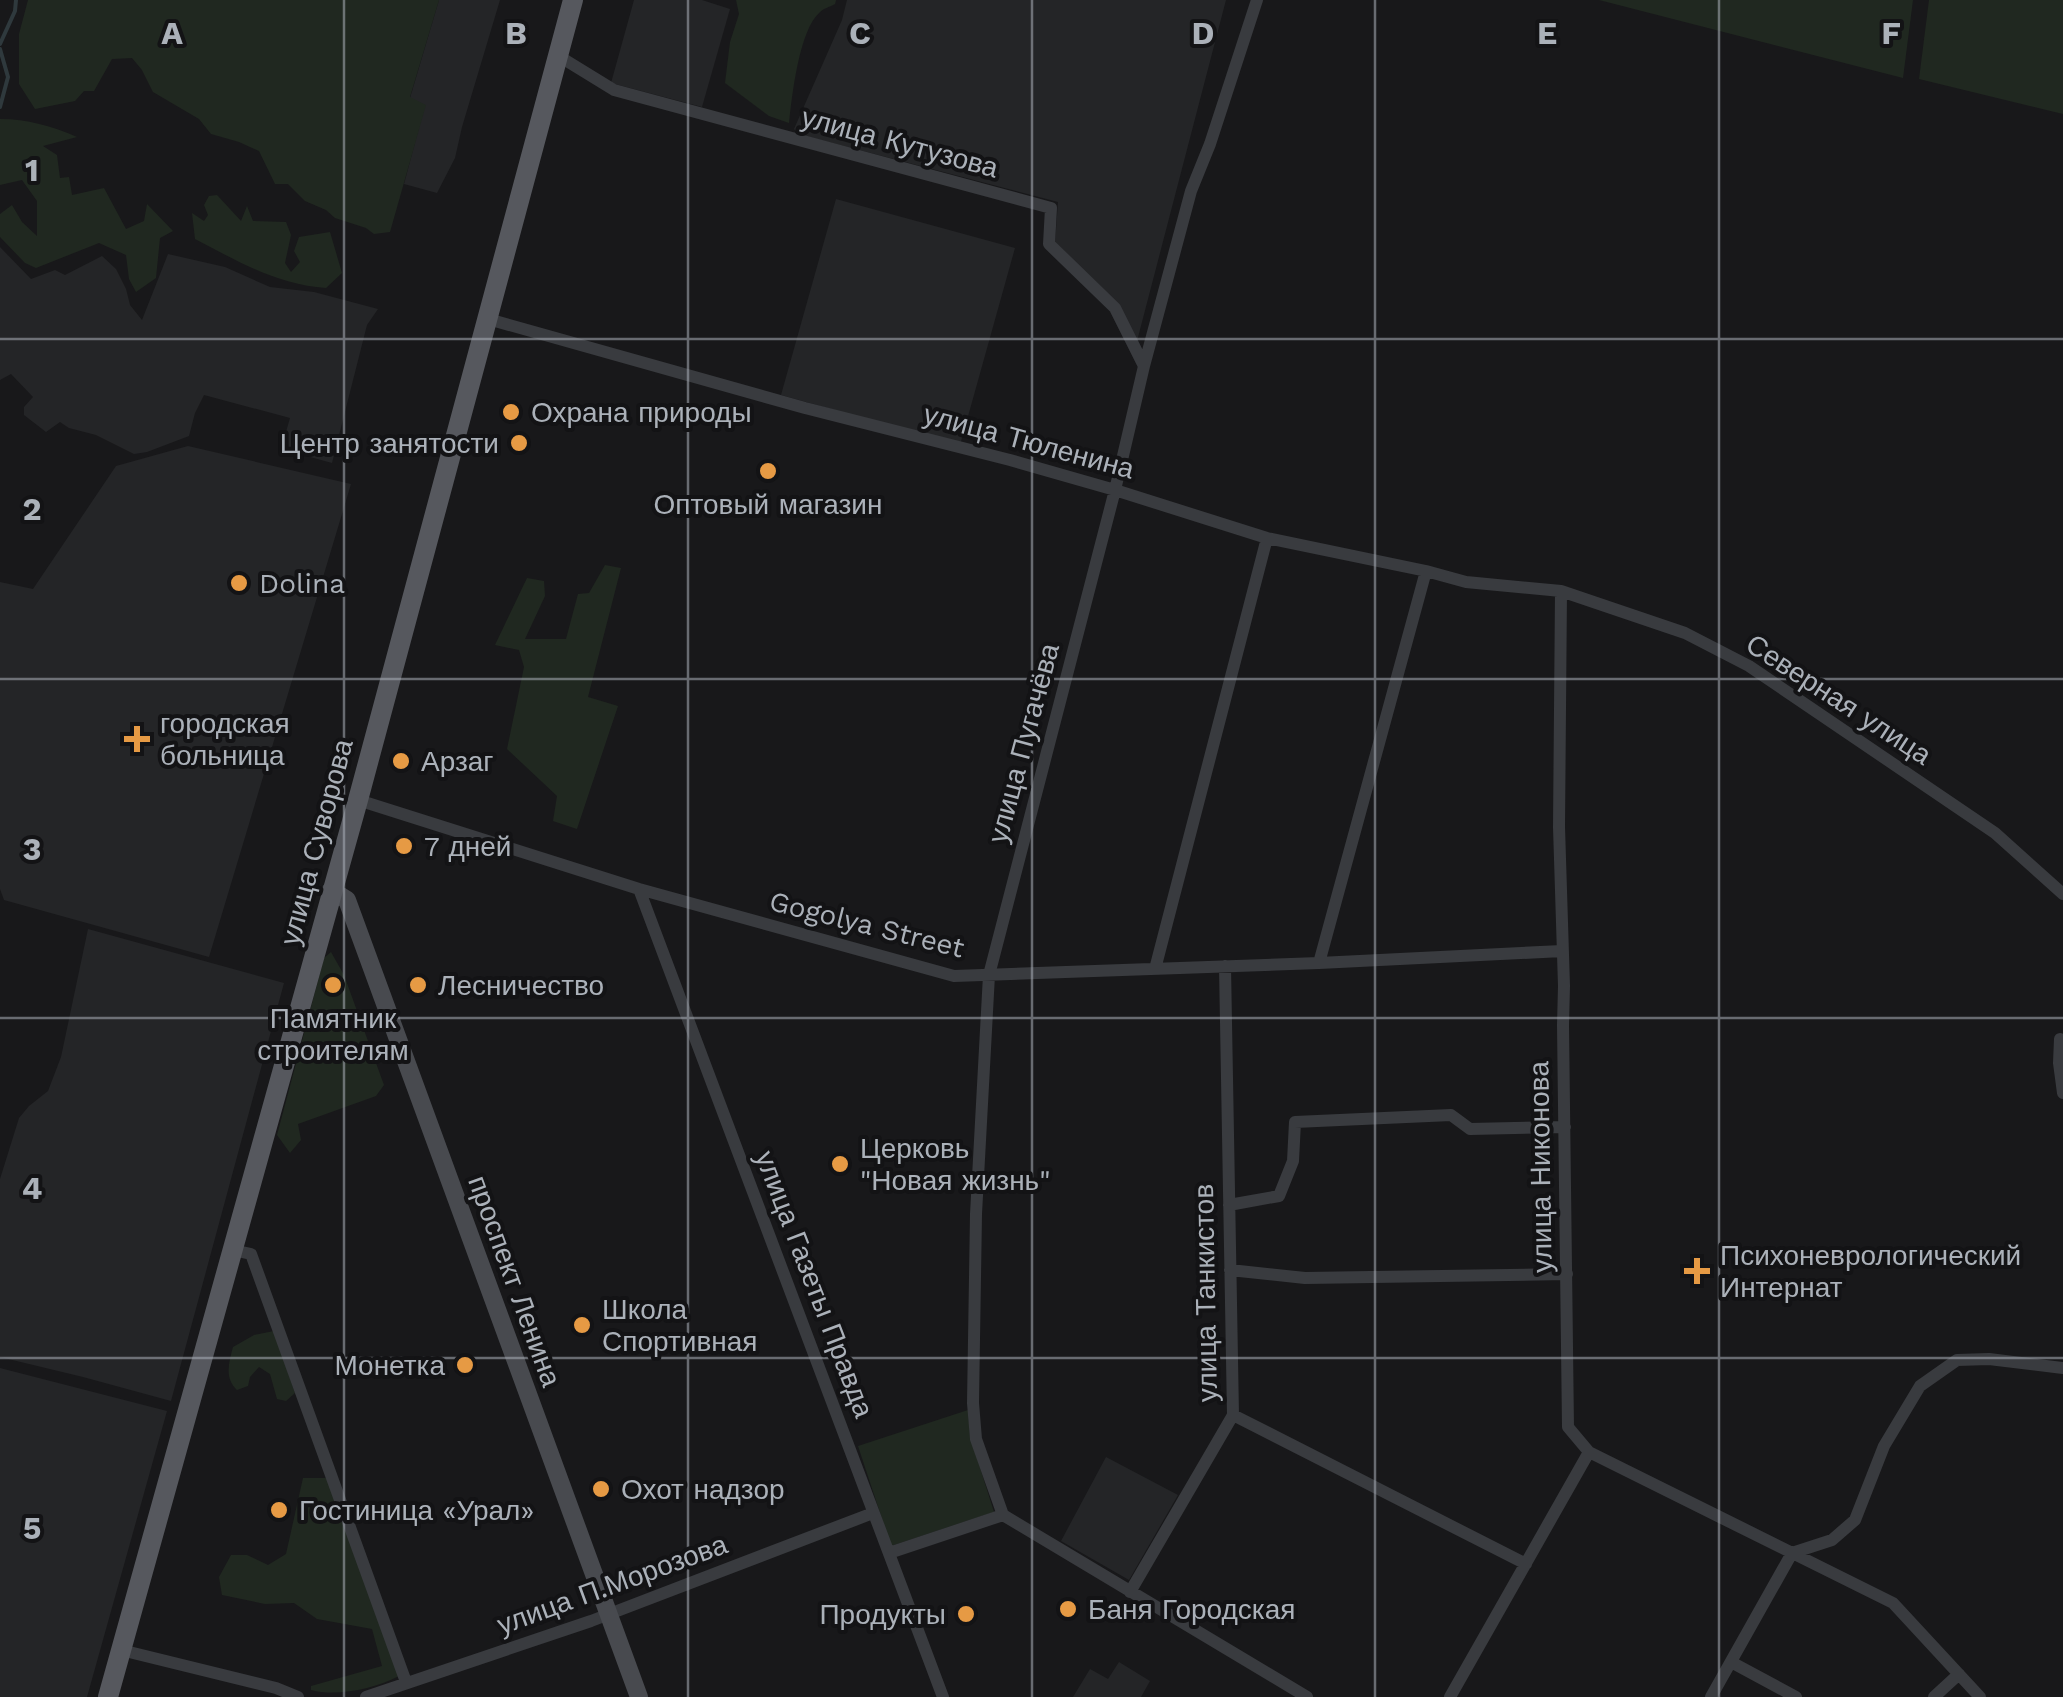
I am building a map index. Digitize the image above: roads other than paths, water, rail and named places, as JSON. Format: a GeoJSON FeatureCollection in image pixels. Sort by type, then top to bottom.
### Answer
{"type":"FeatureCollection","features":[{"type":"Feature","properties":{"kind":"main road","name":"улица Суворова"},"geometry":{"type":"LineString","coordinates":[[108,1697],[358,800],[573,0]]}},
{"type":"Feature","properties":{"kind":"main road","name":"проспект Ленина"},"geometry":{"type":"LineString","coordinates":[[332,890],[347,900],[639,1697]]}},
{"type":"Feature","properties":{"kind":"street","name":"улица Пугачёва"},"geometry":{"type":"LineString","coordinates":[[1003,1516],[976,1439],[973,1403],[976,1214],[989,975],[1192,191],[1257,0]]}},
{"type":"Feature","properties":{"kind":"street","name":"улица Кутузова"},"geometry":{"type":"LineString","coordinates":[[557,55],[614,90],[1051,208],[1049,244],[1114,308],[1144,366]]}},
{"type":"Feature","properties":{"kind":"street","name":"улица Тюленина"},"geometry":{"type":"LineString","coordinates":[[488,319],[805,408],[1010,460],[1267,538],[1426,570],[1466,582],[1560,591]]}},
{"type":"Feature","properties":{"kind":"street"},"geometry":{"type":"LineString","coordinates":[[1155,969],[1267,538]]}},
{"type":"Feature","properties":{"kind":"street"},"geometry":{"type":"LineString","coordinates":[[1319,963],[1426,570]]}},
{"type":"Feature","properties":{"kind":"street","name":"Северная улица"},"geometry":{"type":"LineString","coordinates":[[1560,591],[1685,633],[1750,666],[1994,833],[2063,894]]}},
{"type":"Feature","properties":{"kind":"street","name":"улица Никонова"},"geometry":{"type":"LineString","coordinates":[[1560,591],[1559,827],[1568,1428],[1589,1452]]}},
{"type":"Feature","properties":{"kind":"street","name":"Gogolya Street"},"geometry":{"type":"LineString","coordinates":[[358,800],[639,889],[954,976],[1562,951]]}},
{"type":"Feature","properties":{"kind":"street","name":"улица Газеты Правда"},"geometry":{"type":"LineString","coordinates":[[639,889],[942,1697]]}},
{"type":"Feature","properties":{"kind":"street","name":"улица Танкистов"},"geometry":{"type":"LineString","coordinates":[[1130,1592],[1233,1415],[1225,966]]}},
{"type":"Feature","properties":{"kind":"street"},"geometry":{"type":"LineString","coordinates":[[2060,1039],[2063,1093]]}},
{"type":"Feature","properties":{"kind":"street"},"geometry":{"type":"LineString","coordinates":[[1229,1205],[1279,1196],[1293,1162],[1295,1122],[1450,1115],[1470,1129],[1564,1127]]}},
{"type":"Feature","properties":{"kind":"street"},"geometry":{"type":"LineString","coordinates":[[234,1250],[250,1254],[406,1682]]}},
{"type":"Feature","properties":{"kind":"street"},"geometry":{"type":"LineString","coordinates":[[1230,1270],[1305,1278],[1566,1274]]}},
{"type":"Feature","properties":{"kind":"street"},"geometry":{"type":"LineString","coordinates":[[1711,1697],[1792,1553],[1832,1540],[1855,1520],[1884,1446],[1920,1386],[1956,1360],[1989,1359],[2063,1368]]}},
{"type":"Feature","properties":{"kind":"street"},"geometry":{"type":"LineString","coordinates":[[1233,1415],[1526,1564]]}},
{"type":"Feature","properties":{"kind":"street"},"geometry":{"type":"LineString","coordinates":[[1450,1697],[1589,1452],[1893,1603],[1980,1697]]}},
{"type":"Feature","properties":{"kind":"street","name":"улица П.Морозова"},"geometry":{"type":"LineString","coordinates":[[366,1697],[608,1615],[874,1513]]}},
{"type":"Feature","properties":{"kind":"street"},"geometry":{"type":"LineString","coordinates":[[888,1553],[1003,1516],[1307,1697]]}},
{"type":"Feature","properties":{"kind":"street"},"geometry":{"type":"LineString","coordinates":[[121,1650],[276,1688],[298,1697]]}},
{"type":"Feature","properties":{"kind":"street"},"geometry":{"type":"LineString","coordinates":[[1731,1662],[1796,1697]]}},
{"type":"Feature","properties":{"kind":"street"},"geometry":{"type":"LineString","coordinates":[[1934,1697],[1959,1674]]}},
{"type":"Feature","properties":{"kind":"waterway"},"geometry":{"type":"LineString","coordinates":[[0,44],[16,0]]}},
{"type":"Feature","properties":{"kind":"waterway"},"geometry":{"type":"LineString","coordinates":[[0,49],[8,77],[0,107]]}},
{"type":"Feature","properties":{"kind":"place","name":"Охрана природы"},"geometry":{"type":"Point","coordinates":[511,412]}},
{"type":"Feature","properties":{"kind":"place","name":"Центр занятости"},"geometry":{"type":"Point","coordinates":[519,443]}},
{"type":"Feature","properties":{"kind":"place","name":"Оптовый магазин"},"geometry":{"type":"Point","coordinates":[768,471]}},
{"type":"Feature","properties":{"kind":"place","name":"Dolina"},"geometry":{"type":"Point","coordinates":[239,583]}},
{"type":"Feature","properties":{"kind":"place","name":"городская больница"},"geometry":{"type":"Point","coordinates":[137,739]}},
{"type":"Feature","properties":{"kind":"place","name":"Арзаг"},"geometry":{"type":"Point","coordinates":[401,761]}},
{"type":"Feature","properties":{"kind":"place","name":"7 дней"},"geometry":{"type":"Point","coordinates":[404,846]}},
{"type":"Feature","properties":{"kind":"place","name":"Памятник строителям"},"geometry":{"type":"Point","coordinates":[333,985]}},
{"type":"Feature","properties":{"kind":"place","name":"Лесничество"},"geometry":{"type":"Point","coordinates":[418,985]}},
{"type":"Feature","properties":{"kind":"place","name":"Церковь \"Новая жизнь\""},"geometry":{"type":"Point","coordinates":[840,1164]}},
{"type":"Feature","properties":{"kind":"place","name":"Психоневрологический Интернат"},"geometry":{"type":"Point","coordinates":[1697,1271]}},
{"type":"Feature","properties":{"kind":"place","name":"Школа Спортивная"},"geometry":{"type":"Point","coordinates":[582,1325]}},
{"type":"Feature","properties":{"kind":"place","name":"Монетка"},"geometry":{"type":"Point","coordinates":[465,1365]}},
{"type":"Feature","properties":{"kind":"place","name":"Охот надзор"},"geometry":{"type":"Point","coordinates":[601,1489]}},
{"type":"Feature","properties":{"kind":"place","name":"Гостиница «Урал»"},"geometry":{"type":"Point","coordinates":[279,1510]}},
{"type":"Feature","properties":{"kind":"place","name":"Баня Городская"},"geometry":{"type":"Point","coordinates":[1068,1609]}},
{"type":"Feature","properties":{"kind":"place","name":"Продукты"},"geometry":{"type":"Point","coordinates":[966,1614]}}]}
